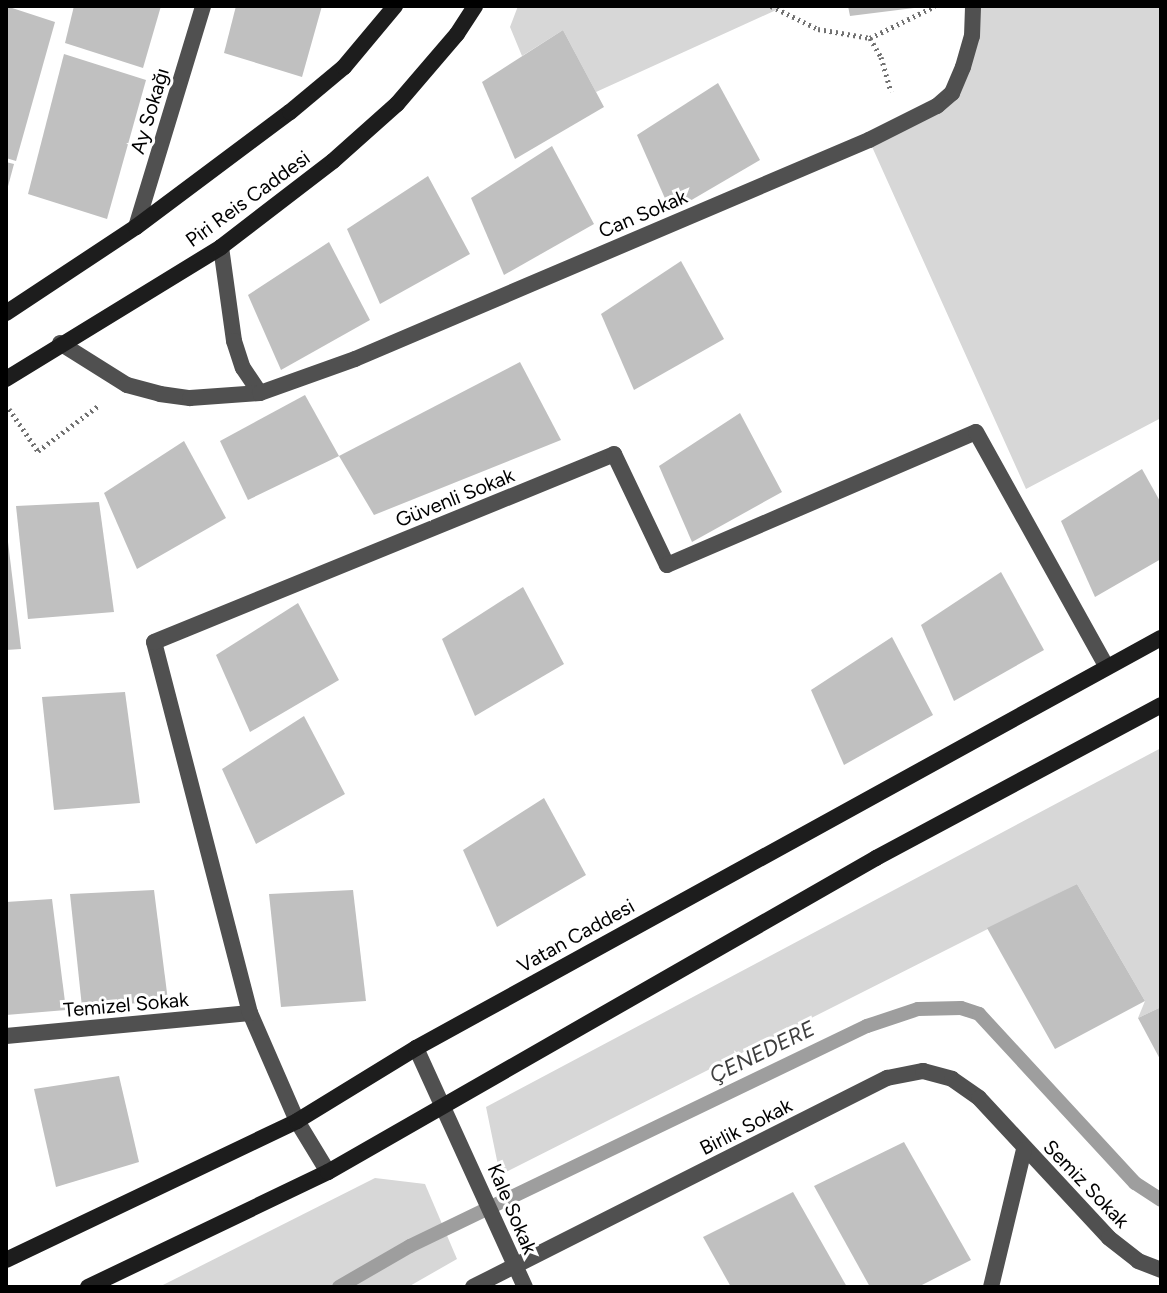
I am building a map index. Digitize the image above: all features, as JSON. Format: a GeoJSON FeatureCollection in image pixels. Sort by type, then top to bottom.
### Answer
{"type":"FeatureCollection","features":[{"type":"Feature","properties":{"kind":"main road"},"geometry":{"type":"LineString","coordinates":[[6,313],[136,227],[290,112],[344,67],[395,6]]}},
{"type":"Feature","properties":{"kind":"main road","name":"Piri Reis Caddesi"},"geometry":{"type":"LineString","coordinates":[[6,379],[60,343],[221,247],[333,161],[397,104],[457,34],[475,6]]}},
{"type":"Feature","properties":{"kind":"main road","name":"Vatan Caddesi"},"geometry":{"type":"LineString","coordinates":[[6,1260],[297,1121],[416,1048],[1161,638]]}},
{"type":"Feature","properties":{"kind":"main road"},"geometry":{"type":"LineString","coordinates":[[88,1287],[328,1172],[876,858],[1161,705]]}},
{"type":"Feature","properties":{"kind":"street","name":"Ay Sokağı"},"geometry":{"type":"LineString","coordinates":[[136,227],[203,6]]}},
{"type":"Feature","properties":{"kind":"street","name":"Can Sokak"},"geometry":{"type":"LineString","coordinates":[[127,385],[190,398],[260,393],[368,354],[869,140],[937,106],[952,93],[972,36],[973,6]]}},
{"type":"Feature","properties":{"kind":"street"},"geometry":{"type":"LineString","coordinates":[[221,247],[234,341],[243,368],[260,393]]}},
{"type":"Feature","properties":{"kind":"street"},"geometry":{"type":"LineString","coordinates":[[60,343],[127,385]]}},
{"type":"Feature","properties":{"kind":"street","name":"Güvenli Sokak"},"geometry":{"type":"LineString","coordinates":[[328,1172],[297,1121],[250,1013],[154,642],[614,454],[667,565],[976,432],[1107,667]]}},
{"type":"Feature","properties":{"kind":"street","name":"Temizel Sokak"},"geometry":{"type":"LineString","coordinates":[[6,1036],[250,1013]]}},
{"type":"Feature","properties":{"kind":"street","name":"Kale Sokak"},"geometry":{"type":"LineString","coordinates":[[416,1048],[525,1287]]}},
{"type":"Feature","properties":{"kind":"street","name":"Birlik Sokak"},"geometry":{"type":"LineString","coordinates":[[473,1287],[887,1078],[923,1071],[952,1079],[979,1098],[1024,1150]]}},
{"type":"Feature","properties":{"kind":"street"},"geometry":{"type":"LineString","coordinates":[[991,1287],[1024,1150]]}},
{"type":"Feature","properties":{"kind":"street","name":"Semiz Sokak"},"geometry":{"type":"LineString","coordinates":[[1024,1150],[1109,1238],[1138,1261],[1161,1270]]}},
{"type":"Feature","properties":{"kind":"path"},"geometry":{"type":"LineString","coordinates":[[771,6],[818,29],[870,38],[935,6]]}},
{"type":"Feature","properties":{"kind":"path"},"geometry":{"type":"LineString","coordinates":[[869,140],[892,111],[892,96],[881,57],[870,38]]}},
{"type":"Feature","properties":{"kind":"path"},"geometry":{"type":"LineString","coordinates":[[6,405],[38,451],[127,385]]}},
{"type":"Feature","properties":{"kind":"shaded area"},"geometry":{"type":"Polygon","coordinates":[[[518,6],[785,6],[596,92],[563,30],[522,56],[510,27],[518,6]]]}},
{"type":"Feature","properties":{"kind":"shaded area"},"geometry":{"type":"Polygon","coordinates":[[[973,6],[1161,6],[1161,418],[1026,489],[869,140],[952,94],[973,6]]]}},
{"type":"Feature","properties":{"kind":"shaded area"},"geometry":{"type":"Polygon","coordinates":[[[1161,748],[1161,1007],[1138,1018],[1145,1001],[1077,884],[500,1175],[486,1107],[1161,748]]]}},
{"type":"Feature","properties":{"kind":"shaded area"},"geometry":{"type":"Polygon","coordinates":[[[375,1178],[425,1184],[457,1259],[408,1287],[159,1287],[375,1178]]]}},
{"type":"Feature","properties":{"kind":"building"},"geometry":{"type":"Polygon","coordinates":[[[6,6],[55,22],[16,161],[6,158],[6,6]]]}},
{"type":"Feature","properties":{"kind":"building"},"geometry":{"type":"Polygon","coordinates":[[[74,6],[161,6],[143,68],[65,43],[74,6]]]}},
{"type":"Feature","properties":{"kind":"building"},"geometry":{"type":"Polygon","coordinates":[[[236,6],[322,6],[302,77],[224,53],[236,6]]]}},
{"type":"Feature","properties":{"kind":"building"},"geometry":{"type":"Polygon","coordinates":[[[848,6],[914,6],[914,8],[850,16],[848,6]]]}},
{"type":"Feature","properties":{"kind":"building"},"geometry":{"type":"Polygon","coordinates":[[[563,30],[604,107],[515,159],[482,82],[563,30]]]}},
{"type":"Feature","properties":{"kind":"building"},"geometry":{"type":"Polygon","coordinates":[[[64,54],[146,80],[107,219],[28,194],[64,54]]]}},
{"type":"Feature","properties":{"kind":"building"},"geometry":{"type":"Polygon","coordinates":[[[718,83],[760,160],[671,212],[637,135],[718,83]]]}},
{"type":"Feature","properties":{"kind":"building"},"geometry":{"type":"Polygon","coordinates":[[[552,146],[594,224],[504,275],[471,198],[552,146]]]}},
{"type":"Feature","properties":{"kind":"building"},"geometry":{"type":"Polygon","coordinates":[[[6,162],[14,164],[7,190],[6,190],[6,162]]]}},
{"type":"Feature","properties":{"kind":"building"},"geometry":{"type":"Polygon","coordinates":[[[428,176],[470,254],[380,304],[347,229],[428,176]]]}},
{"type":"Feature","properties":{"kind":"building"},"geometry":{"type":"Polygon","coordinates":[[[329,242],[370,320],[281,370],[248,295],[329,242]]]}},
{"type":"Feature","properties":{"kind":"building"},"geometry":{"type":"Polygon","coordinates":[[[681,261],[724,339],[634,390],[601,314],[681,261]]]}},
{"type":"Feature","properties":{"kind":"building"},"geometry":{"type":"Polygon","coordinates":[[[520,362],[561,440],[374,515],[339,456],[520,362]]]}},
{"type":"Feature","properties":{"kind":"building"},"geometry":{"type":"Polygon","coordinates":[[[305,395],[339,456],[248,500],[220,441],[305,395]]]}},
{"type":"Feature","properties":{"kind":"building"},"geometry":{"type":"Polygon","coordinates":[[[740,413],[782,492],[692,542],[659,466],[740,413]]]}},
{"type":"Feature","properties":{"kind":"building"},"geometry":{"type":"Polygon","coordinates":[[[184,441],[226,518],[137,569],[104,493],[184,441]]]}},
{"type":"Feature","properties":{"kind":"building"},"geometry":{"type":"Polygon","coordinates":[[[1142,469],[1161,503],[1161,559],[1095,597],[1061,521],[1142,469]]]}},
{"type":"Feature","properties":{"kind":"building"},"geometry":{"type":"Polygon","coordinates":[[[99,502],[114,612],[28,619],[16,506],[99,502]]]}},
{"type":"Feature","properties":{"kind":"building"},"geometry":{"type":"Polygon","coordinates":[[[8,542],[21,649],[6,650],[8,542]]]}},
{"type":"Feature","properties":{"kind":"building"},"geometry":{"type":"Polygon","coordinates":[[[1001,572],[1044,650],[954,701],[921,625],[1001,572]]]}},
{"type":"Feature","properties":{"kind":"building"},"geometry":{"type":"Polygon","coordinates":[[[523,587],[564,664],[475,716],[442,639],[523,587]]]}},
{"type":"Feature","properties":{"kind":"building"},"geometry":{"type":"Polygon","coordinates":[[[298,603],[339,680],[250,732],[216,655],[298,603]]]}},
{"type":"Feature","properties":{"kind":"building"},"geometry":{"type":"Polygon","coordinates":[[[892,637],[933,715],[844,765],[811,690],[892,637]]]}},
{"type":"Feature","properties":{"kind":"building"},"geometry":{"type":"Polygon","coordinates":[[[125,692],[140,803],[54,810],[42,697],[125,692]]]}},
{"type":"Feature","properties":{"kind":"building"},"geometry":{"type":"Polygon","coordinates":[[[304,716],[345,794],[256,844],[222,769],[304,716]]]}},
{"type":"Feature","properties":{"kind":"building"},"geometry":{"type":"Polygon","coordinates":[[[544,798],[586,875],[497,927],[463,850],[544,798]]]}},
{"type":"Feature","properties":{"kind":"building"},"geometry":{"type":"Polygon","coordinates":[[[1077,884],[1145,1001],[1055,1049],[987,928],[1077,884]]]}},
{"type":"Feature","properties":{"kind":"building"},"geometry":{"type":"Polygon","coordinates":[[[154,890],[168,1001],[82,1007],[70,894],[154,890]]]}},
{"type":"Feature","properties":{"kind":"building"},"geometry":{"type":"Polygon","coordinates":[[[353,890],[366,1001],[281,1007],[269,894],[353,890]]]}},
{"type":"Feature","properties":{"kind":"building"},"geometry":{"type":"Polygon","coordinates":[[[52,899],[66,1010],[6,1015],[6,902],[52,899]]]}},
{"type":"Feature","properties":{"kind":"building"},"geometry":{"type":"Polygon","coordinates":[[[1161,1007],[1161,1061],[1138,1018],[1161,1007]]]}},
{"type":"Feature","properties":{"kind":"building"},"geometry":{"type":"Polygon","coordinates":[[[119,1076],[139,1162],[56,1187],[34,1089],[119,1076]]]}},
{"type":"Feature","properties":{"kind":"building"},"geometry":{"type":"Polygon","coordinates":[[[904,1142],[971,1260],[918,1287],[870,1287],[814,1186],[904,1142]]]}},
{"type":"Feature","properties":{"kind":"building"},"geometry":{"type":"Polygon","coordinates":[[[793,1192],[847,1287],[731,1287],[703,1237],[793,1192]]]}},
{"type":"Feature","properties":{"kind":"waterway","name":"ÇENEDERE"},"geometry":{"type":"LineString","coordinates":[[339,1287],[410,1246],[867,1026],[918,1009],[961,1008],[979,1014],[1135,1183],[1161,1200]]}}]}
